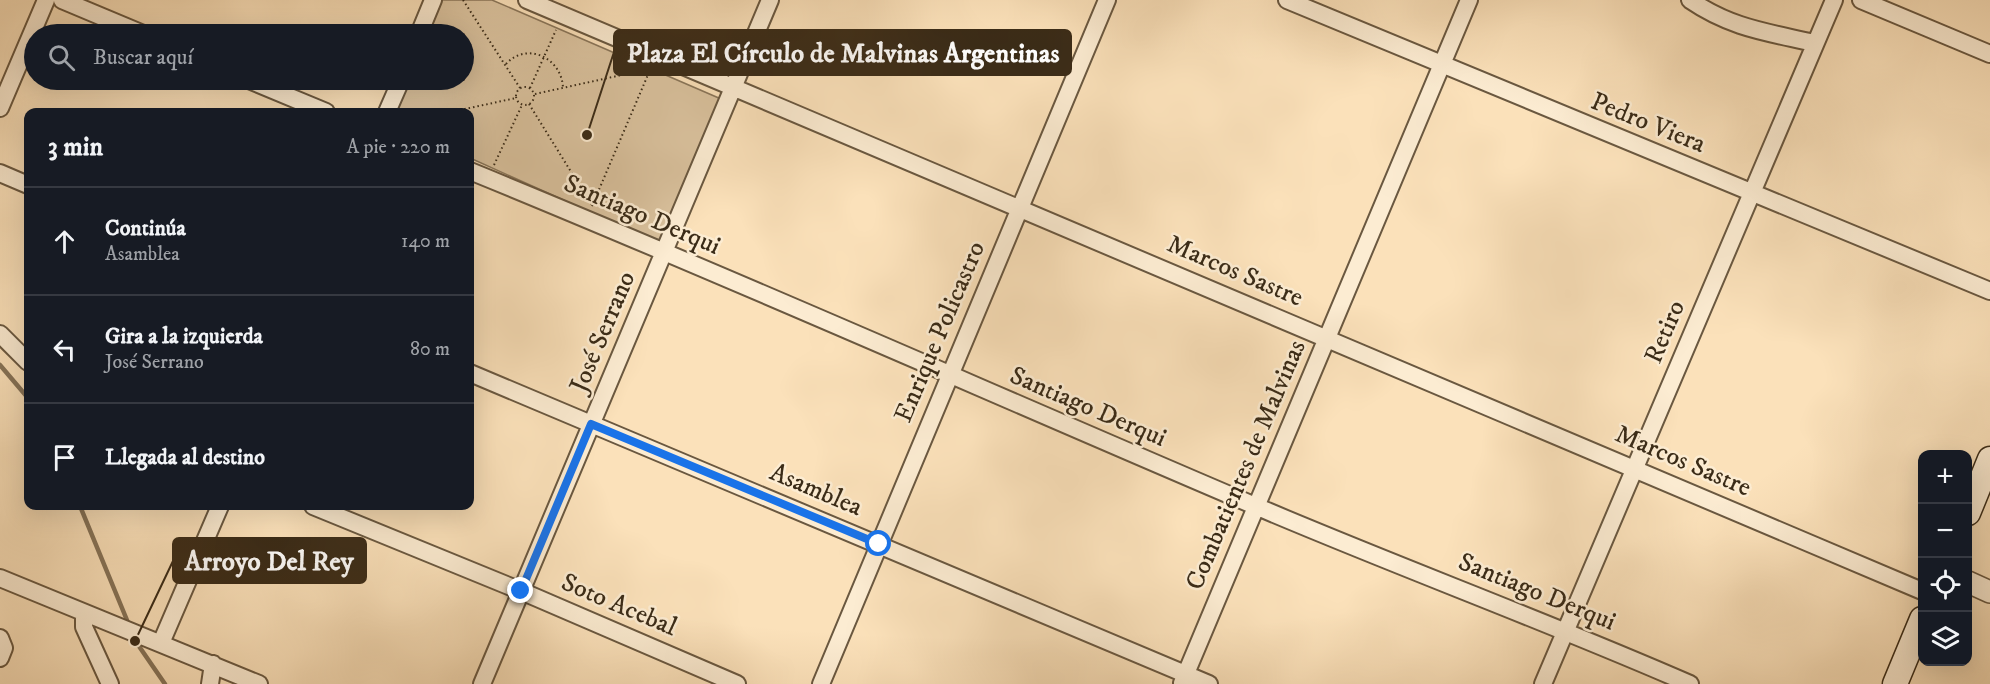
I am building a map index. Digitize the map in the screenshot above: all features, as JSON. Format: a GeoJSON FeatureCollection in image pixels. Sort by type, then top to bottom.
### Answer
{"type":"FeatureCollection","features":[{"type":"Feature","properties":{"kind":"main road"},"geometry":{"type":"LineString","coordinates":[[1972,504],[1990,459]]}},
{"type":"Feature","properties":{"kind":"main road"},"geometry":{"type":"LineString","coordinates":[[1895,684],[1918,631]]}},
{"type":"Feature","properties":{"kind":"street"},"geometry":{"type":"LineString","coordinates":[[36,24],[46,0]]}},
{"type":"Feature","properties":{"kind":"street"},"geometry":{"type":"LineString","coordinates":[[62,0],[119,24]]}},
{"type":"Feature","properties":{"kind":"street"},"geometry":{"type":"LineString","coordinates":[[423,24],[434,0]]}},
{"type":"Feature","properties":{"kind":"street","name":"Marcos Sastre"},"geometry":{"type":"LineString","coordinates":[[527,0],[562,15],[654,62],[734,87],[1918,589]]}},
{"type":"Feature","properties":{"kind":"street","name":"José Serrano"},"geometry":{"type":"LineString","coordinates":[[482,684],[770,0]]}},
{"type":"Feature","properties":{"kind":"street","name":"Enrique Policastro"},"geometry":{"type":"LineString","coordinates":[[821,684],[1107,0]]}},
{"type":"Feature","properties":{"kind":"street","name":"Pedro Viera"},"geometry":{"type":"LineString","coordinates":[[1287,0],[1441,66],[1990,291]]}},
{"type":"Feature","properties":{"kind":"street","name":"Combatientes de Malvinas"},"geometry":{"type":"LineString","coordinates":[[1184,679],[1469,0]]}},
{"type":"Feature","properties":{"kind":"street"},"geometry":{"type":"LineString","coordinates":[[1690,0],[1722,20],[1739,26],[1814,43]]}},
{"type":"Feature","properties":{"kind":"street","name":"Retiro"},"geometry":{"type":"LineString","coordinates":[[1543,684],[1834,0]]}},
{"type":"Feature","properties":{"kind":"street"},"geometry":{"type":"LineString","coordinates":[[1861,0],[1990,54]]}},
{"type":"Feature","properties":{"kind":"street"},"geometry":{"type":"LineString","coordinates":[[0,108],[24,52]]}},
{"type":"Feature","properties":{"kind":"street"},"geometry":{"type":"LineString","coordinates":[[273,90],[316,108]]}},
{"type":"Feature","properties":{"kind":"street"},"geometry":{"type":"LineString","coordinates":[[389,108],[397,90]]}},
{"type":"Feature","properties":{"kind":"street"},"geometry":{"type":"LineString","coordinates":[[0,173],[24,183]]}},
{"type":"Feature","properties":{"kind":"street","name":"Santiago Derqui"},"geometry":{"type":"LineString","coordinates":[[474,173],[589,212],[665,250],[949,376],[1258,507],[1566,630],[1690,684]]}},
{"type":"Feature","properties":{"kind":"street"},"geometry":{"type":"LineString","coordinates":[[0,334],[24,358]]}},
{"type":"Feature","properties":{"kind":"street","name":"Asamblea"},"geometry":{"type":"LineString","coordinates":[[474,375],[879,544],[1184,679],[1209,684]]}},
{"type":"Feature","properties":{"kind":"street"},"geometry":{"type":"LineString","coordinates":[[159,642],[218,510]]}},
{"type":"Feature","properties":{"kind":"street","name":"Soto Acebal"},"geometry":{"type":"LineString","coordinates":[[322,510],[521,591],[737,684]]}},
{"type":"Feature","properties":{"kind":"street"},"geometry":{"type":"LineString","coordinates":[[0,578],[259,684]]}},
{"type":"Feature","properties":{"kind":"street"},"geometry":{"type":"LineString","coordinates":[[1972,584],[1990,592]]}},
{"type":"Feature","properties":{"kind":"street"},"geometry":{"type":"LineString","coordinates":[[84,613],[84,627],[110,684]]}},
{"type":"Feature","properties":{"kind":"street"},"geometry":{"type":"LineString","coordinates":[[0,638],[4,648],[0,658]]}},
{"type":"Feature","properties":{"kind":"street"},"geometry":{"type":"LineString","coordinates":[[210,684],[213,664]]}},
{"type":"Feature","properties":{"kind":"path"},"geometry":{"type":"LineString","coordinates":[[463,0],[520,88]]}},
{"type":"Feature","properties":{"kind":"path"},"geometry":{"type":"LineString","coordinates":[[530,88],[562,15]]}},
{"type":"Feature","properties":{"kind":"path"},"geometry":{"type":"LineString","coordinates":[[506,64],[512,58],[522,54],[544,56],[560,72],[563,88]]}},
{"type":"Feature","properties":{"kind":"path"},"geometry":{"type":"LineString","coordinates":[[529,104],[535,94],[654,62]]}},
{"type":"Feature","properties":{"kind":"path"},"geometry":{"type":"LineString","coordinates":[[589,212],[654,62]]}},
{"type":"Feature","properties":{"kind":"path"},"geometry":{"type":"LineString","coordinates":[[520,88],[530,88]]}},
{"type":"Feature","properties":{"kind":"path"},"geometry":{"type":"LineString","coordinates":[[516,98],[520,88]]}},
{"type":"Feature","properties":{"kind":"path"},"geometry":{"type":"LineString","coordinates":[[530,88],[535,94]]}},
{"type":"Feature","properties":{"kind":"path"},"geometry":{"type":"LineString","coordinates":[[516,98],[522,105]]}},
{"type":"Feature","properties":{"kind":"path"},"geometry":{"type":"LineString","coordinates":[[470,108],[516,98]]}},
{"type":"Feature","properties":{"kind":"path"},"geometry":{"type":"LineString","coordinates":[[529,104],[589,212]]}},
{"type":"Feature","properties":{"kind":"path"},"geometry":{"type":"LineString","coordinates":[[522,105],[529,104]]}},
{"type":"Feature","properties":{"kind":"path"},"geometry":{"type":"LineString","coordinates":[[488,179],[522,105]]}},
{"type":"Feature","properties":{"kind":"shaded area"},"geometry":{"type":"Polygon","coordinates":[[[441,0],[492,0],[721,99],[659,243],[474,160],[474,108],[395,108],[403,90],[474,90],[474,24],[430,24],[441,0]]]}},
{"type":"Feature","properties":{"kind":"waterway"},"geometry":{"type":"LineString","coordinates":[[0,365],[24,393]]}},
{"type":"Feature","properties":{"kind":"waterway"},"geometry":{"type":"LineString","coordinates":[[82,510],[129,625]]}},
{"type":"Feature","properties":{"kind":"waterway"},"geometry":{"type":"LineString","coordinates":[[134,639],[165,684]]}},
{"type":"Feature","properties":{"kind":"place","name":"Plaza El Círculo de Malvinas Argentinas"},"geometry":{"type":"Point","coordinates":[587,135]}},
{"type":"Feature","properties":{"kind":"place","name":"Arroyo Del Rey"},"geometry":{"type":"Point","coordinates":[135,641]}},
{"type":"Feature","properties":{"kind":"route"},"geometry":{"type":"LineString","coordinates":[[521,591],[591,424],[879,544]]}}]}
